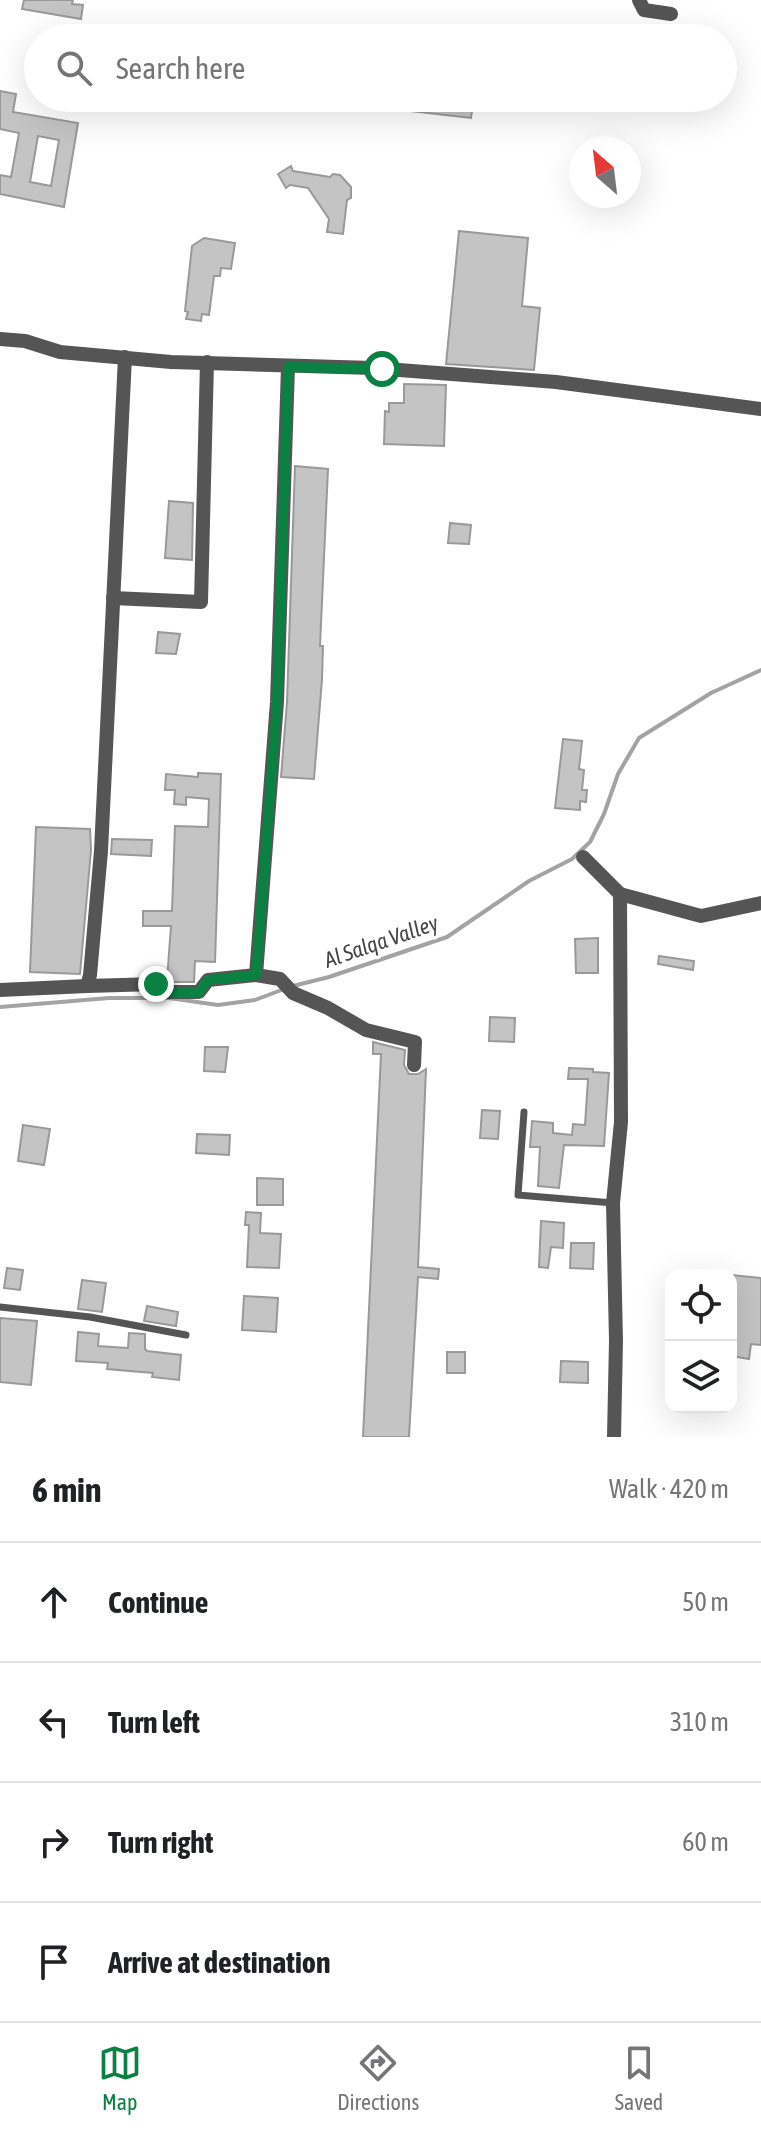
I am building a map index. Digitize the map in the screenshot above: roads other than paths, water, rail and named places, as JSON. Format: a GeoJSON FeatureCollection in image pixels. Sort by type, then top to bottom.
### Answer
{"type":"FeatureCollection","features":[{"type":"Feature","properties":{"kind":"street"},"geometry":{"type":"LineString","coordinates":[[639,0],[644,10],[671,14]]}},
{"type":"Feature","properties":{"kind":"street"},"geometry":{"type":"LineString","coordinates":[[0,339],[25,341],[60,352],[171,362],[373,368],[556,382],[761,409]]}},
{"type":"Feature","properties":{"kind":"street"},"geometry":{"type":"LineString","coordinates":[[87,986],[101,851],[125,357]]}},
{"type":"Feature","properties":{"kind":"street"},"geometry":{"type":"LineString","coordinates":[[113,598],[201,602],[207,362]]}},
{"type":"Feature","properties":{"kind":"street"},"geometry":{"type":"LineString","coordinates":[[256,975],[278,688],[288,367]]}},
{"type":"Feature","properties":{"kind":"street"},"geometry":{"type":"LineString","coordinates":[[583,857],[620,894],[701,916],[761,903]]}},
{"type":"Feature","properties":{"kind":"street"},"geometry":{"type":"LineString","coordinates":[[614,1437],[616,1341],[613,1203],[621,1109],[620,894]]}},
{"type":"Feature","properties":{"kind":"street"},"geometry":{"type":"LineString","coordinates":[[0,990],[156,984],[168,992],[199,992],[208,980],[256,975],[280,979],[293,993],[328,1008],[366,1030],[415,1042],[414,1065]]}},
{"type":"Feature","properties":{"kind":"lane"},"geometry":{"type":"LineString","coordinates":[[524,1112],[518,1195],[613,1203]]}},
{"type":"Feature","properties":{"kind":"lane"},"geometry":{"type":"LineString","coordinates":[[0,1307],[90,1317],[186,1335]]}},
{"type":"Feature","properties":{"kind":"waterway","name":"Al Salqa Valley"},"geometry":{"type":"LineString","coordinates":[[293,986],[447,937],[529,881],[572,859],[590,842],[618,774],[639,738],[711,693],[761,670]]}},
{"type":"Feature","properties":{"kind":"waterway","name":"Al Salqa Valley"},"geometry":{"type":"LineString","coordinates":[[0,1007],[109,998],[169,998],[218,1005],[255,1000],[284,989]]}}]}
